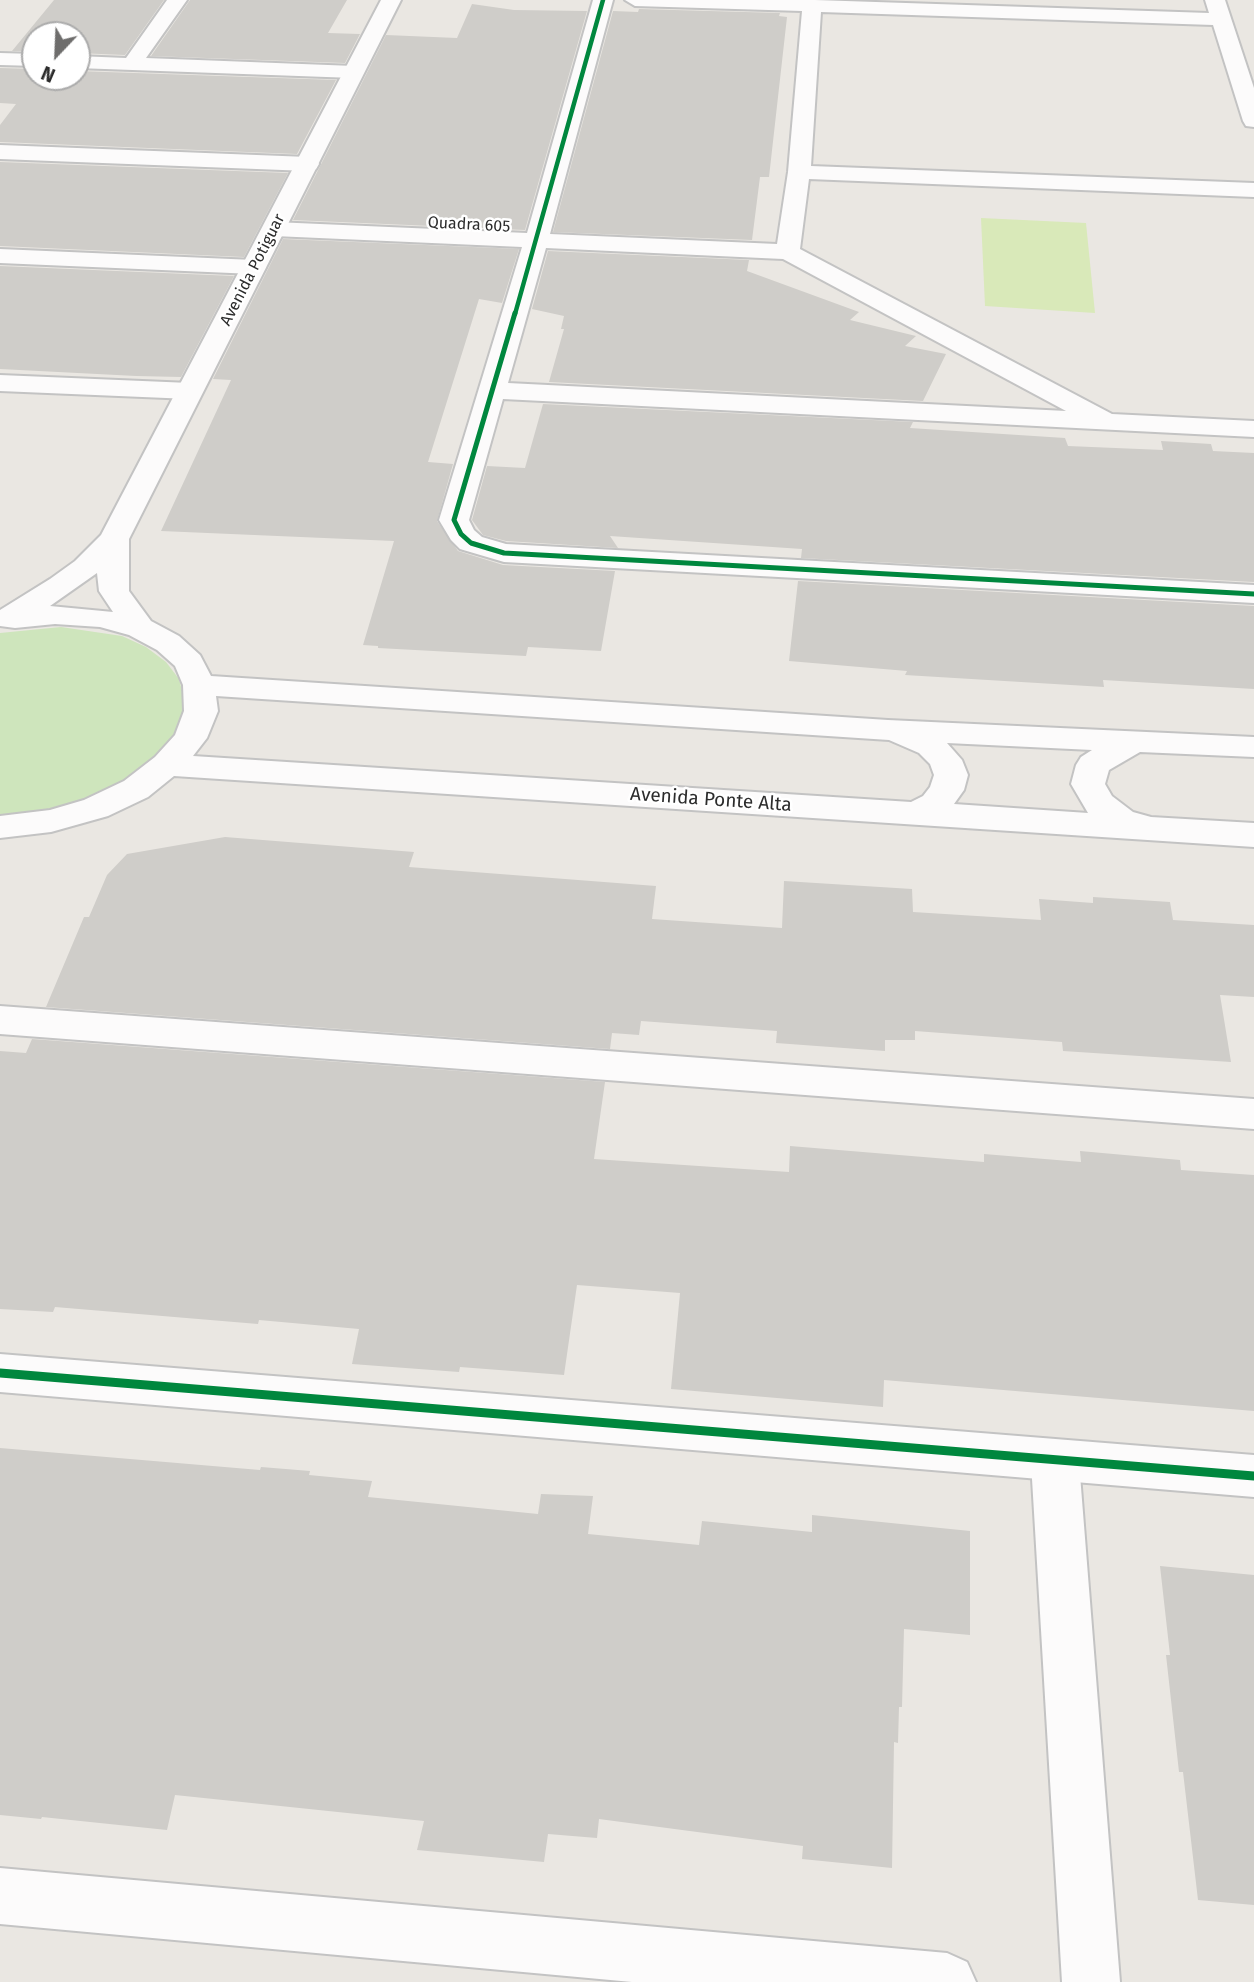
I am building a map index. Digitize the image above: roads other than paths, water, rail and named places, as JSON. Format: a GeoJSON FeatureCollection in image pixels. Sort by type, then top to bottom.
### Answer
{"type":"FeatureCollection","features":[{"type":"Feature","properties":{"kind":"street"},"geometry":{"type":"LineString","coordinates":[[132,64],[177,0]]}},
{"type":"Feature","properties":{"kind":"street","name":"Avenida Potiguar"},"geometry":{"type":"LineString","coordinates":[[4,620],[61,586],[114,540],[391,0]]}},
{"type":"Feature","properties":{"kind":"street"},"geometry":{"type":"LineString","coordinates":[[603,0],[536,242],[454,520],[461,534],[471,542],[504,553],[1254,594]]}},
{"type":"Feature","properties":{"kind":"street"},"geometry":{"type":"LineString","coordinates":[[635,0],[812,6],[1218,10],[1250,99],[1254,121]]}},
{"type":"Feature","properties":{"kind":"street"},"geometry":{"type":"LineString","coordinates":[[812,6],[799,172],[788,252],[1106,422]]}},
{"type":"Feature","properties":{"kind":"street"},"geometry":{"type":"LineString","coordinates":[[0,59],[21,60]]}},
{"type":"Feature","properties":{"kind":"street"},"geometry":{"type":"LineString","coordinates":[[91,63],[354,72]]}},
{"type":"Feature","properties":{"kind":"street"},"geometry":{"type":"LineString","coordinates":[[0,152],[307,164]]}},
{"type":"Feature","properties":{"kind":"street"},"geometry":{"type":"LineString","coordinates":[[799,172],[1254,190]]}},
{"type":"Feature","properties":{"kind":"street","name":"Quadra 605"},"geometry":{"type":"LineString","coordinates":[[274,229],[788,252]]}},
{"type":"Feature","properties":{"kind":"street"},"geometry":{"type":"LineString","coordinates":[[0,256],[254,267]]}},
{"type":"Feature","properties":{"kind":"street"},"geometry":{"type":"LineString","coordinates":[[0,383],[191,391]]}},
{"type":"Feature","properties":{"kind":"street"},"geometry":{"type":"LineString","coordinates":[[493,390],[1254,429]]}},
{"type":"Feature","properties":{"kind":"street","name":"Avenida Potiguar"},"geometry":{"type":"LineString","coordinates":[[114,540],[114,591],[140,628]]}},
{"type":"Feature","properties":{"kind":"street","name":"Avenida Potiguar"},"geometry":{"type":"LineString","coordinates":[[4,620],[55,615],[100,618],[140,628],[168,643],[189,662],[200,685]]}},
{"type":"Feature","properties":{"kind":"street"},"geometry":{"type":"LineString","coordinates":[[0,827],[51,821],[96,808],[136,789],[167,765],[190,738],[201,712],[200,685],[888,730],[1254,747]]}},
{"type":"Feature","properties":{"kind":"street"},"geometry":{"type":"LineString","coordinates":[[888,730],[912,736],[931,746],[945,760],[951,775],[947,790],[935,804],[916,813]]}},
{"type":"Feature","properties":{"kind":"street"},"geometry":{"type":"LineString","coordinates":[[1139,740],[1112,752],[1093,765],[1088,784],[1098,803],[1121,820],[1152,828]]}},
{"type":"Feature","properties":{"kind":"street","name":"Avenida Ponte Alta"},"geometry":{"type":"LineString","coordinates":[[167,765],[1254,835]]}},
{"type":"Feature","properties":{"kind":"street"},"geometry":{"type":"LineString","coordinates":[[0,858],[51,821]]}},
{"type":"Feature","properties":{"kind":"street"},"geometry":{"type":"LineString","coordinates":[[0,1020],[1254,1114]]}},
{"type":"Feature","properties":{"kind":"street"},"geometry":{"type":"LineString","coordinates":[[0,1373],[1055,1462],[1254,1476]]}},
{"type":"Feature","properties":{"kind":"street"},"geometry":{"type":"LineString","coordinates":[[1055,1462],[1091,1982]]}},
{"type":"Feature","properties":{"kind":"street"},"geometry":{"type":"LineString","coordinates":[[0,1896],[947,1982]]}}]}
